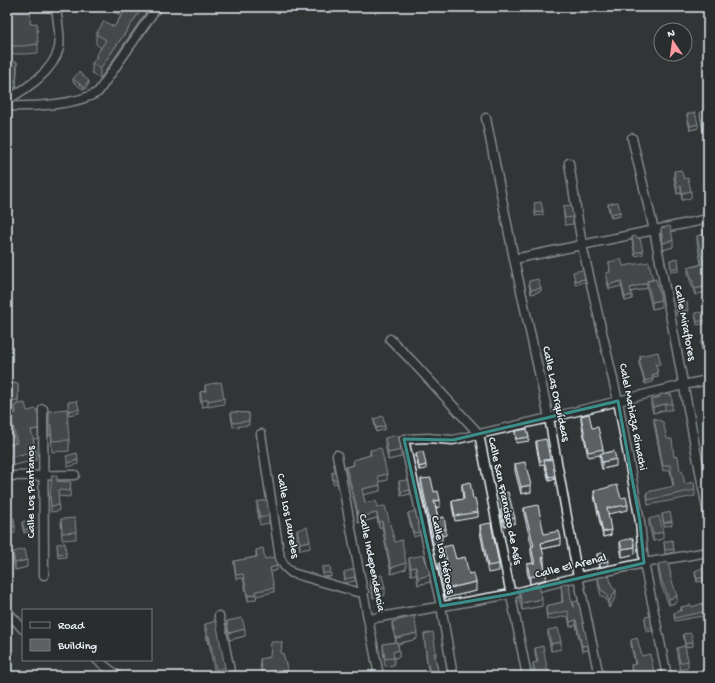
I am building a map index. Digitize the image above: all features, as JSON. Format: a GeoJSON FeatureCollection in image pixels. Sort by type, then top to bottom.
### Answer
{"type":"FeatureCollection","features":[{"type":"Feature","properties":{"kind":"street"},"geometry":{"type":"LineString","coordinates":[[7,100],[39,78],[54,62],[59,47],[56,7]]}},
{"type":"Feature","properties":{"kind":"street"},"geometry":{"type":"LineString","coordinates":[[7,106],[45,105],[72,101],[98,92],[157,7]]}},
{"type":"Feature","properties":{"kind":"street"},"geometry":{"type":"LineString","coordinates":[[705,115],[708,130]]}},
{"type":"Feature","properties":{"kind":"street","name":"Calle Las Orquídeas"},"geometry":{"type":"LineString","coordinates":[[486,118],[514,259],[549,418],[578,577],[599,676]]}},
{"type":"Feature","properties":{"kind":"street","name":"Calle Miraflores"},"geometry":{"type":"LineString","coordinates":[[632,138],[654,230],[708,514]]}},
{"type":"Feature","properties":{"kind":"street","name":"Calel Matiaza Rimachi"},"geometry":{"type":"LineString","coordinates":[[569,163],[582,245],[618,402],[640,522],[644,562],[667,676]]}},
{"type":"Feature","properties":{"kind":"street"},"geometry":{"type":"LineString","coordinates":[[514,259],[708,220]]}},
{"type":"Feature","properties":{"kind":"street","name":"Calle San Francisco de Asís"},"geometry":{"type":"LineString","coordinates":[[390,339],[479,434],[527,676]]}},
{"type":"Feature","properties":{"kind":"street"},"geometry":{"type":"LineString","coordinates":[[479,434],[708,380]]}},
{"type":"Feature","properties":{"kind":"street","name":"Calle Los Pantanos"},"geometry":{"type":"LineString","coordinates":[[43,409],[44,575]]}},
{"type":"Feature","properties":{"kind":"street","name":"Calle Los Laureles"},"geometry":{"type":"LineString","coordinates":[[261,434],[280,558],[285,567],[292,573],[357,592],[364,592]]}},
{"type":"Feature","properties":{"kind":"street","name":"Calle Los Héroes"},"geometry":{"type":"LineString","coordinates":[[453,676],[441,606],[404,439],[428,438],[453,440],[479,434]]}},
{"type":"Feature","properties":{"kind":"street","name":"Calle Independencia"},"geometry":{"type":"LineString","coordinates":[[338,455],[379,676]]}},
{"type":"Feature","properties":{"kind":"street"},"geometry":{"type":"LineString","coordinates":[[7,476],[75,475]]}},
{"type":"Feature","properties":{"kind":"street","name":"Calle El Arenal"},"geometry":{"type":"LineString","coordinates":[[369,619],[511,594],[644,562],[708,552]]}},
{"type":"Feature","properties":{"kind":"street"},"geometry":{"type":"LineString","coordinates":[[7,611],[22,629]]}},
{"type":"Feature","properties":{"kind":"street"},"geometry":{"type":"LineString","coordinates":[[219,616],[231,676]]}},
{"type":"Feature","properties":{"kind":"street"},"geometry":{"type":"LineString","coordinates":[[98,661],[118,676]]}},
{"type":"Feature","properties":{"kind":"highlighted area"},"geometry":{"type":"Polygon","coordinates":[[[618,401],[640,522],[644,563],[511,594],[441,606],[404,439],[453,440],[618,401]]]}},
{"type":"Feature","properties":{"kind":"building"},"geometry":{"type":"Polygon","coordinates":[[[7,7],[31,7],[30,24],[37,23],[38,44],[7,46],[7,7]]]}},
{"type":"Feature","properties":{"kind":"building"},"geometry":{"type":"Polygon","coordinates":[[[122,7],[143,7],[100,69],[92,63],[106,40],[96,34],[104,21],[114,27],[126,9],[122,7]]]}},
{"type":"Feature","properties":{"kind":"building"},"geometry":{"type":"Polygon","coordinates":[[[7,61],[17,62],[16,81],[7,80],[7,61]]]}},
{"type":"Feature","properties":{"kind":"building"},"geometry":{"type":"Polygon","coordinates":[[[79,72],[89,81],[84,87],[73,79],[79,72]]]}},
{"type":"Feature","properties":{"kind":"building"},"geometry":{"type":"Polygon","coordinates":[[[695,112],[698,124],[690,126],[687,114],[695,112]]]}},
{"type":"Feature","properties":{"kind":"building"},"geometry":{"type":"Polygon","coordinates":[[[681,170],[684,179],[688,178],[691,191],[682,193],[681,186],[677,187],[674,171],[681,170]]]}},
{"type":"Feature","properties":{"kind":"building"},"geometry":{"type":"Polygon","coordinates":[[[541,202],[543,211],[535,213],[534,203],[541,202]]]}},
{"type":"Feature","properties":{"kind":"building"},"geometry":{"type":"Polygon","coordinates":[[[618,202],[620,212],[611,214],[608,204],[618,202]]]}},
{"type":"Feature","properties":{"kind":"building"},"geometry":{"type":"Polygon","coordinates":[[[571,205],[573,217],[565,218],[563,206],[571,205]]]}},
{"type":"Feature","properties":{"kind":"building"},"geometry":{"type":"Polygon","coordinates":[[[708,219],[708,272],[705,273],[708,286],[695,289],[688,268],[703,264],[697,236],[705,234],[702,220],[708,219]]]}},
{"type":"Feature","properties":{"kind":"building"},"geometry":{"type":"Polygon","coordinates":[[[670,226],[673,240],[663,243],[661,228],[670,226]]]}},
{"type":"Feature","properties":{"kind":"building"},"geometry":{"type":"Polygon","coordinates":[[[634,236],[640,239],[643,251],[635,253],[632,237],[634,236]]]}},
{"type":"Feature","properties":{"kind":"building"},"geometry":{"type":"Polygon","coordinates":[[[678,258],[679,267],[671,269],[670,260],[678,258]]]}},
{"type":"Feature","properties":{"kind":"building"},"geometry":{"type":"Polygon","coordinates":[[[621,259],[623,266],[649,262],[653,280],[630,288],[632,295],[625,297],[621,281],[609,285],[606,273],[610,272],[609,262],[621,259]]]}},
{"type":"Feature","properties":{"kind":"building"},"geometry":{"type":"Polygon","coordinates":[[[583,270],[585,279],[575,281],[573,272],[583,270]]]}},
{"type":"Feature","properties":{"kind":"building"},"geometry":{"type":"Polygon","coordinates":[[[538,279],[541,288],[531,290],[529,281],[538,279]]]}},
{"type":"Feature","properties":{"kind":"building"},"geometry":{"type":"Polygon","coordinates":[[[656,279],[661,300],[652,302],[647,281],[656,279]]]}},
{"type":"Feature","properties":{"kind":"building"},"geometry":{"type":"Polygon","coordinates":[[[676,302],[687,302],[688,310],[677,311],[676,302]]]}},
{"type":"Feature","properties":{"kind":"building"},"geometry":{"type":"Polygon","coordinates":[[[705,312],[706,320],[697,322],[695,313],[705,312]]]}},
{"type":"Feature","properties":{"kind":"building"},"geometry":{"type":"Polygon","coordinates":[[[708,341],[708,352],[707,349],[703,350],[701,342],[708,341]]]}},
{"type":"Feature","properties":{"kind":"building"},"geometry":{"type":"Polygon","coordinates":[[[658,352],[660,360],[655,361],[658,373],[652,375],[653,379],[645,381],[639,360],[641,360],[640,356],[658,352]]]}},
{"type":"Feature","properties":{"kind":"building"},"geometry":{"type":"Polygon","coordinates":[[[221,382],[224,398],[202,401],[200,392],[206,391],[205,385],[221,382]]]}},
{"type":"Feature","properties":{"kind":"building"},"geometry":{"type":"Polygon","coordinates":[[[18,383],[18,400],[8,401],[8,384],[18,383]]]}},
{"type":"Feature","properties":{"kind":"building"},"geometry":{"type":"Polygon","coordinates":[[[660,394],[672,395],[672,404],[653,407],[651,400],[660,397],[660,394]]]}},
{"type":"Feature","properties":{"kind":"building"},"geometry":{"type":"Polygon","coordinates":[[[77,401],[79,409],[69,411],[68,402],[77,401]]]}},
{"type":"Feature","properties":{"kind":"building"},"geometry":{"type":"Polygon","coordinates":[[[25,403],[27,411],[36,409],[38,412],[38,429],[31,430],[36,451],[10,457],[7,445],[17,443],[13,425],[7,426],[7,415],[16,413],[15,405],[25,403]]]}},
{"type":"Feature","properties":{"kind":"building"},"geometry":{"type":"Polygon","coordinates":[[[67,409],[69,440],[52,441],[51,425],[49,425],[49,411],[67,409]]]}},
{"type":"Feature","properties":{"kind":"building"},"geometry":{"type":"Polygon","coordinates":[[[231,412],[249,413],[249,421],[233,423],[231,412]]]}},
{"type":"Feature","properties":{"kind":"building"},"geometry":{"type":"Polygon","coordinates":[[[589,414],[592,428],[598,427],[603,449],[588,452],[581,416],[589,414]]]}},
{"type":"Feature","properties":{"kind":"building"},"geometry":{"type":"Polygon","coordinates":[[[383,416],[385,426],[376,428],[374,419],[383,416]]]}},
{"type":"Feature","properties":{"kind":"building"},"geometry":{"type":"Polygon","coordinates":[[[654,418],[663,422],[667,439],[672,439],[674,457],[678,456],[680,471],[682,470],[685,484],[694,482],[695,490],[648,500],[647,492],[674,486],[670,465],[663,466],[654,418]]]}},
{"type":"Feature","properties":{"kind":"building"},"geometry":{"type":"Polygon","coordinates":[[[527,429],[529,437],[516,439],[515,431],[527,429]]]}},
{"type":"Feature","properties":{"kind":"building"},"geometry":{"type":"Polygon","coordinates":[[[398,435],[401,450],[388,453],[385,438],[398,435]]]}},
{"type":"Feature","properties":{"kind":"building"},"geometry":{"type":"Polygon","coordinates":[[[546,439],[550,459],[540,461],[536,441],[546,439]]]}},
{"type":"Feature","properties":{"kind":"building"},"geometry":{"type":"Polygon","coordinates":[[[381,448],[387,474],[378,476],[380,485],[362,489],[365,503],[376,501],[377,507],[385,506],[395,542],[402,540],[406,563],[391,568],[382,521],[379,522],[377,513],[358,517],[356,503],[346,467],[354,465],[353,460],[371,455],[370,450],[381,448]]]}},
{"type":"Feature","properties":{"kind":"building"},"geometry":{"type":"Polygon","coordinates":[[[423,451],[426,465],[419,467],[416,453],[423,451]]]}},
{"type":"Feature","properties":{"kind":"building"},"geometry":{"type":"Polygon","coordinates":[[[614,451],[616,459],[602,462],[600,454],[614,451]]]}},
{"type":"Feature","properties":{"kind":"building"},"geometry":{"type":"Polygon","coordinates":[[[77,453],[78,460],[68,463],[66,456],[77,453]]]}},
{"type":"Feature","properties":{"kind":"building"},"geometry":{"type":"Polygon","coordinates":[[[552,459],[555,476],[549,477],[544,461],[552,459]]]}},
{"type":"Feature","properties":{"kind":"building"},"geometry":{"type":"Polygon","coordinates":[[[525,462],[531,485],[521,487],[515,464],[525,462]]]}},
{"type":"Feature","properties":{"kind":"building"},"geometry":{"type":"Polygon","coordinates":[[[332,472],[335,472],[337,480],[333,480],[332,472]]]}},
{"type":"Feature","properties":{"kind":"building"},"geometry":{"type":"Polygon","coordinates":[[[52,475],[57,475],[57,481],[71,482],[70,491],[58,490],[59,505],[51,506],[50,495],[52,475]]]}},
{"type":"Feature","properties":{"kind":"building"},"geometry":{"type":"Polygon","coordinates":[[[431,478],[434,492],[438,491],[440,500],[434,501],[438,518],[444,517],[446,529],[441,530],[442,535],[433,537],[421,479],[431,478]]]}},
{"type":"Feature","properties":{"kind":"building"},"geometry":{"type":"Polygon","coordinates":[[[408,480],[410,490],[401,492],[399,481],[408,480]]]}},
{"type":"Feature","properties":{"kind":"building"},"geometry":{"type":"Polygon","coordinates":[[[470,482],[473,499],[475,498],[478,512],[455,516],[452,501],[464,499],[462,484],[470,482]]]}},
{"type":"Feature","properties":{"kind":"building"},"geometry":{"type":"Polygon","coordinates":[[[617,485],[621,498],[626,497],[628,505],[607,508],[611,530],[603,532],[594,491],[617,485]]]}},
{"type":"Feature","properties":{"kind":"building"},"geometry":{"type":"Polygon","coordinates":[[[508,492],[515,518],[504,521],[501,510],[504,509],[500,495],[508,492]]]}},
{"type":"Feature","properties":{"kind":"building"},"geometry":{"type":"Polygon","coordinates":[[[267,500],[269,516],[260,518],[257,502],[267,500]]]}},
{"type":"Feature","properties":{"kind":"building"},"geometry":{"type":"Polygon","coordinates":[[[538,505],[544,534],[559,531],[561,538],[541,543],[544,557],[542,558],[546,573],[530,577],[527,564],[535,563],[531,547],[534,546],[524,508],[538,505]]]}},
{"type":"Feature","properties":{"kind":"building"},"geometry":{"type":"Polygon","coordinates":[[[415,511],[420,532],[414,533],[408,513],[415,511]]]}},
{"type":"Feature","properties":{"kind":"building"},"geometry":{"type":"Polygon","coordinates":[[[670,512],[672,521],[664,523],[662,514],[670,512]]]}},
{"type":"Feature","properties":{"kind":"building"},"geometry":{"type":"Polygon","coordinates":[[[659,516],[663,532],[653,534],[649,519],[659,516]]]}},
{"type":"Feature","properties":{"kind":"building"},"geometry":{"type":"Polygon","coordinates":[[[14,518],[15,526],[7,528],[7,520],[14,518]]]}},
{"type":"Feature","properties":{"kind":"building"},"geometry":{"type":"Polygon","coordinates":[[[75,518],[76,532],[62,533],[61,519],[75,518]]]}},
{"type":"Feature","properties":{"kind":"building"},"geometry":{"type":"Polygon","coordinates":[[[32,519],[34,527],[24,530],[22,522],[32,519]]]}},
{"type":"Feature","properties":{"kind":"building"},"geometry":{"type":"Polygon","coordinates":[[[491,523],[499,564],[488,566],[480,525],[491,523]]]}},
{"type":"Feature","properties":{"kind":"building"},"geometry":{"type":"Polygon","coordinates":[[[307,527],[310,541],[300,543],[297,530],[307,527]]]}},
{"type":"Feature","properties":{"kind":"building"},"geometry":{"type":"Polygon","coordinates":[[[633,538],[635,547],[622,549],[620,541],[633,538]]]}},
{"type":"Feature","properties":{"kind":"building"},"geometry":{"type":"Polygon","coordinates":[[[672,540],[674,549],[665,550],[664,542],[672,540]]]}},
{"type":"Feature","properties":{"kind":"building"},"geometry":{"type":"Polygon","coordinates":[[[65,543],[66,553],[58,554],[57,544],[65,543]]]}},
{"type":"Feature","properties":{"kind":"building"},"geometry":{"type":"Polygon","coordinates":[[[452,545],[456,559],[465,557],[469,574],[474,573],[476,582],[445,589],[439,563],[447,561],[443,547],[452,545]]]}},
{"type":"Feature","properties":{"kind":"building"},"geometry":{"type":"Polygon","coordinates":[[[263,548],[265,559],[275,557],[277,566],[270,568],[274,588],[256,591],[256,594],[248,596],[243,574],[236,575],[234,561],[257,557],[256,550],[263,548]]]}},
{"type":"Feature","properties":{"kind":"building"},"geometry":{"type":"Polygon","coordinates":[[[25,549],[27,560],[15,563],[13,552],[25,549]]]}},
{"type":"Feature","properties":{"kind":"building"},"geometry":{"type":"Polygon","coordinates":[[[605,552],[608,561],[600,563],[597,554],[605,552]]]}},
{"type":"Feature","properties":{"kind":"building"},"geometry":{"type":"Polygon","coordinates":[[[424,555],[430,575],[418,578],[416,567],[411,568],[409,558],[424,555]]]}},
{"type":"Feature","properties":{"kind":"building"},"geometry":{"type":"Polygon","coordinates":[[[668,562],[670,575],[677,596],[669,599],[661,579],[658,564],[668,562]]]}},
{"type":"Feature","properties":{"kind":"building"},"geometry":{"type":"Polygon","coordinates":[[[330,566],[331,573],[323,573],[322,567],[330,566]]]}},
{"type":"Feature","properties":{"kind":"building"},"geometry":{"type":"Polygon","coordinates":[[[702,568],[705,577],[697,579],[695,571],[702,568]]]}},
{"type":"Feature","properties":{"kind":"building"},"geometry":{"type":"Polygon","coordinates":[[[354,569],[355,577],[345,579],[344,572],[354,569]]]}},
{"type":"Feature","properties":{"kind":"building"},"geometry":{"type":"Polygon","coordinates":[[[382,575],[385,588],[373,591],[370,578],[382,575]]]}},
{"type":"Feature","properties":{"kind":"building"},"geometry":{"type":"Polygon","coordinates":[[[609,575],[612,587],[616,590],[609,602],[606,593],[601,590],[598,578],[609,575]]]}},
{"type":"Feature","properties":{"kind":"building"},"geometry":{"type":"Polygon","coordinates":[[[569,583],[571,599],[574,607],[573,602],[578,601],[588,645],[582,646],[576,620],[570,622],[568,611],[547,615],[546,606],[563,602],[561,584],[569,583]]]}},
{"type":"Feature","properties":{"kind":"building"},"geometry":{"type":"Polygon","coordinates":[[[539,585],[542,599],[522,603],[519,591],[539,585]]]}},
{"type":"Feature","properties":{"kind":"building"},"geometry":{"type":"Polygon","coordinates":[[[706,602],[708,606],[708,615],[704,617],[702,612],[675,618],[674,613],[682,610],[681,607],[691,605],[692,607],[706,602]]]}},
{"type":"Feature","properties":{"kind":"building"},"geometry":{"type":"Polygon","coordinates":[[[414,616],[417,633],[396,638],[392,622],[414,616]]]}},
{"type":"Feature","properties":{"kind":"building"},"geometry":{"type":"Polygon","coordinates":[[[650,616],[652,628],[646,628],[645,617],[650,616]]]}},
{"type":"Feature","properties":{"kind":"building"},"geometry":{"type":"Polygon","coordinates":[[[242,618],[245,629],[229,633],[227,621],[242,618]]]}},
{"type":"Feature","properties":{"kind":"building"},"geometry":{"type":"Polygon","coordinates":[[[216,621],[225,668],[216,670],[205,624],[216,621]]]}},
{"type":"Feature","properties":{"kind":"building"},"geometry":{"type":"Polygon","coordinates":[[[558,628],[561,642],[551,644],[548,630],[558,628]]]}},
{"type":"Feature","properties":{"kind":"building"},"geometry":{"type":"Polygon","coordinates":[[[433,632],[436,652],[434,653],[439,676],[431,676],[427,661],[424,634],[433,632]]]}},
{"type":"Feature","properties":{"kind":"building"},"geometry":{"type":"Polygon","coordinates":[[[691,633],[693,642],[685,644],[683,634],[691,633]]]}},
{"type":"Feature","properties":{"kind":"building"},"geometry":{"type":"Polygon","coordinates":[[[637,638],[642,656],[650,654],[655,676],[633,676],[631,665],[636,664],[631,640],[637,638]]]}},
{"type":"Feature","properties":{"kind":"building"},"geometry":{"type":"Polygon","coordinates":[[[271,642],[282,642],[281,654],[283,653],[288,672],[279,674],[278,670],[262,673],[260,659],[270,657],[271,642]]]}},
{"type":"Feature","properties":{"kind":"building"},"geometry":{"type":"Polygon","coordinates":[[[397,642],[399,650],[393,652],[394,658],[385,659],[383,644],[397,642]]]}},
{"type":"Feature","properties":{"kind":"building"},"geometry":{"type":"Polygon","coordinates":[[[543,646],[548,673],[536,676],[533,663],[538,662],[535,648],[543,646]]]}},
{"type":"Feature","properties":{"kind":"building"},"geometry":{"type":"Polygon","coordinates":[[[685,646],[688,661],[680,663],[677,648],[685,646]]]}}]}
